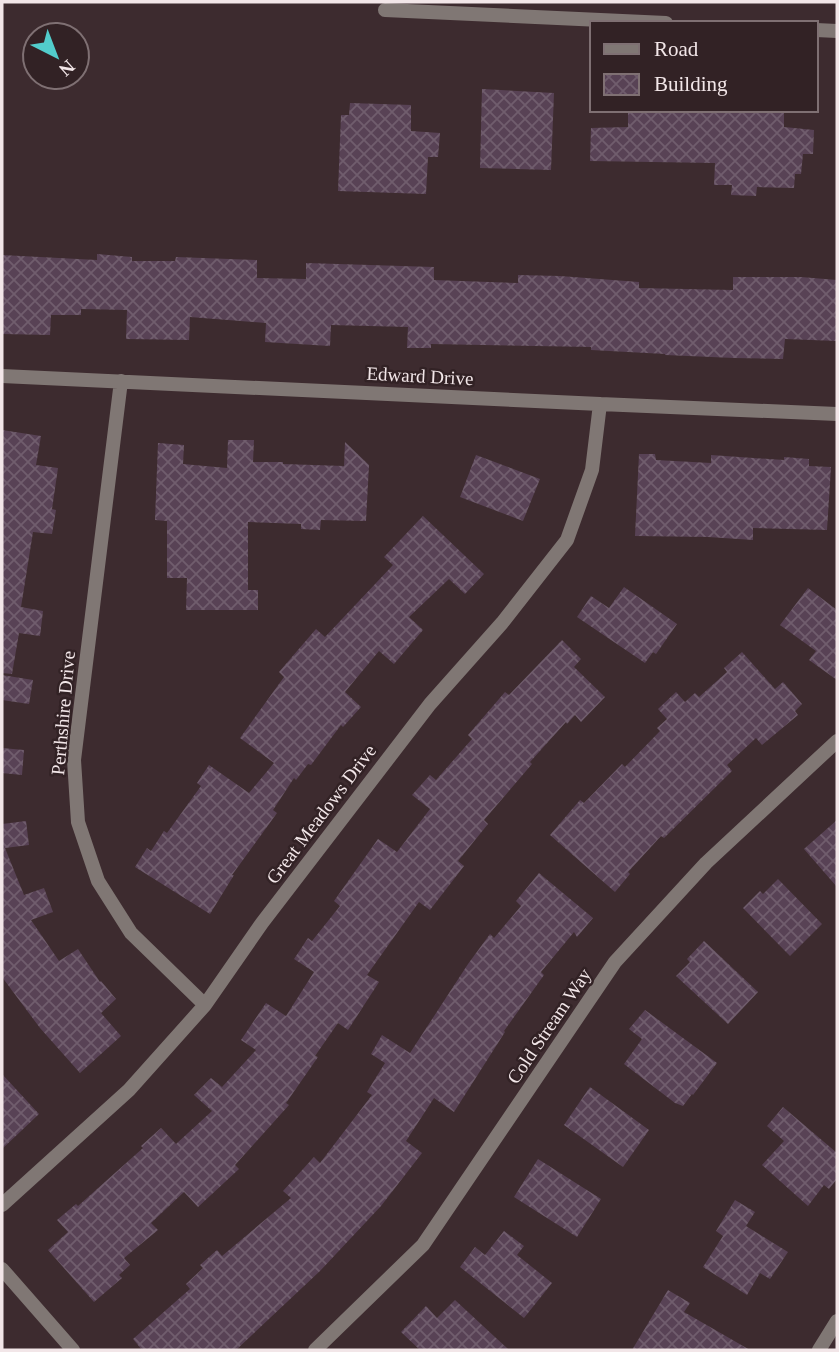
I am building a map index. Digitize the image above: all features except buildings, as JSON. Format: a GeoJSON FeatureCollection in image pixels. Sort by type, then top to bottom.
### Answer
{"type":"FeatureCollection","features":[{"type":"Feature","properties":{"kind":"street"},"geometry":{"type":"LineString","coordinates":[[385,9],[627,21]]}},
{"type":"Feature","properties":{"kind":"street"},"geometry":{"type":"LineString","coordinates":[[818,30],[837,31]]}},
{"type":"Feature","properties":{"kind":"street","name":"Edward Drive"},"geometry":{"type":"LineString","coordinates":[[2,376],[837,414]]}},
{"type":"Feature","properties":{"kind":"street","name":"Perthshire Drive"},"geometry":{"type":"LineString","coordinates":[[121,381],[74,760],[78,822],[97,881],[131,933],[205,1006]]}},
{"type":"Feature","properties":{"kind":"street","name":"Great Meadows Drive"},"geometry":{"type":"LineString","coordinates":[[2,1205],[129,1090],[205,1006],[262,923],[430,704],[502,623],[567,541],[592,470],[600,404]]}},
{"type":"Feature","properties":{"kind":"street","name":"Cold Stream Way"},"geometry":{"type":"LineString","coordinates":[[315,1350],[423,1245],[615,962],[706,863],[837,741]]}},
{"type":"Feature","properties":{"kind":"street"},"geometry":{"type":"LineString","coordinates":[[2,1269],[73,1350]]}},
{"type":"Feature","properties":{"kind":"street"},"geometry":{"type":"LineString","coordinates":[[818,1350],[837,1321]]}}]}
